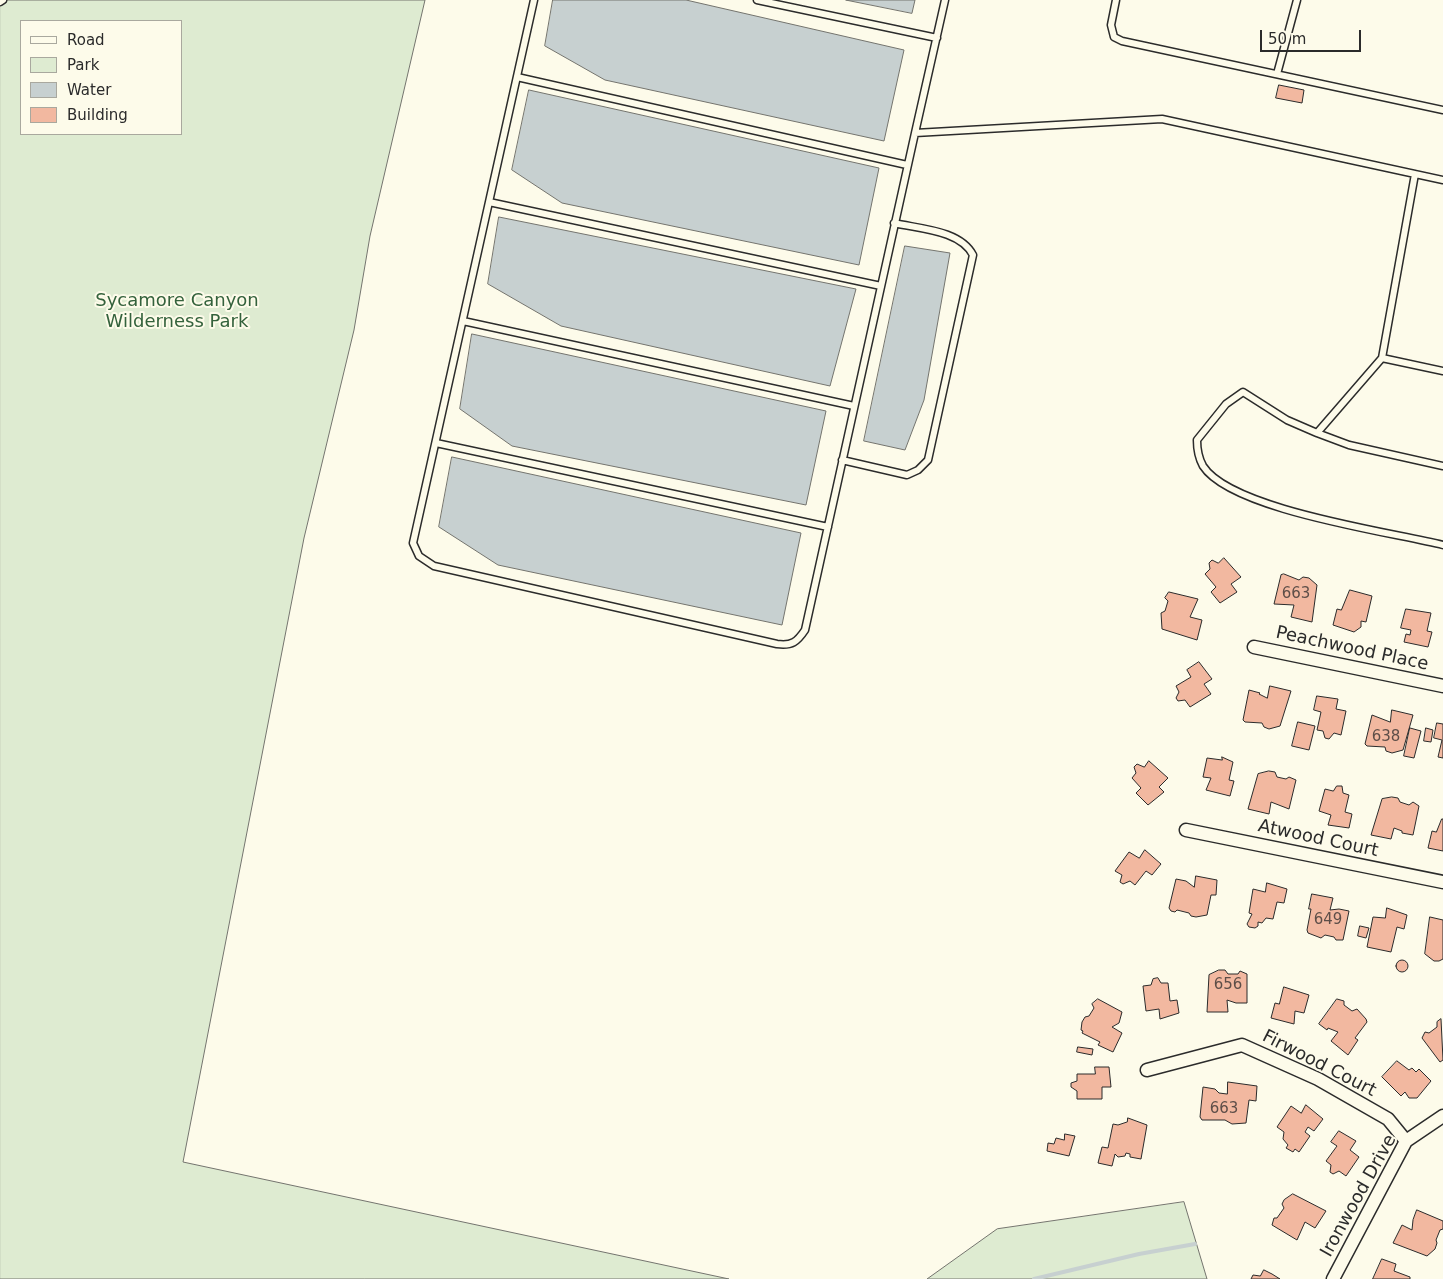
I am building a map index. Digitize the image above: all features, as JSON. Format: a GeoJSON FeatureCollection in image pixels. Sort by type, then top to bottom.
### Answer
{"type":"FeatureCollection","features":[{"type":"Feature","properties":{"kind":"street","name":"Peachwood Place"},"geometry":{"type":"LineString","coordinates":[[1254,647],[1443,686]]}},
{"type":"Feature","properties":{"kind":"street","name":"Atwood Court"},"geometry":{"type":"LineString","coordinates":[[1186,830],[1443,882]]}},
{"type":"Feature","properties":{"kind":"street","name":"Firwood Court"},"geometry":{"type":"LineString","coordinates":[[1147,1070],[1242,1045],[1318,1079],[1388,1119],[1406,1141]]}},
{"type":"Feature","properties":{"kind":"street","name":"Ironwood Drive"},"geometry":{"type":"LineString","coordinates":[[1333,1279],[1406,1141],[1443,1116]]}},
{"type":"Feature","properties":{"kind":"lane"},"geometry":{"type":"LineString","coordinates":[[534,0],[414,544],[418,554],[426,563],[777,644],[793,644],[805,630],[945,0]]}},
{"type":"Feature","properties":{"kind":"lane"},"geometry":{"type":"LineString","coordinates":[[757,0],[937,38]]}},
{"type":"Feature","properties":{"kind":"lane"},"geometry":{"type":"LineString","coordinates":[[1116,0],[1111,25],[1114,37],[1122,41],[1443,110]]}},
{"type":"Feature","properties":{"kind":"lane"},"geometry":{"type":"LineString","coordinates":[[1277,74],[1297,0]]}},
{"type":"Feature","properties":{"kind":"lane"},"geometry":{"type":"LineString","coordinates":[[517,77],[907,165]]}},
{"type":"Feature","properties":{"kind":"lane"},"geometry":{"type":"LineString","coordinates":[[915,133],[1162,118],[1443,180]]}},
{"type":"Feature","properties":{"kind":"lane"},"geometry":{"type":"LineString","coordinates":[[1318,433],[1382,358],[1415,174]]}},
{"type":"Feature","properties":{"kind":"lane"},"geometry":{"type":"LineString","coordinates":[[489,202],[881,286]]}},
{"type":"Feature","properties":{"kind":"lane"},"geometry":{"type":"LineString","coordinates":[[842,460],[907,475],[918,470],[928,460],[973,255],[969,248],[958,239],[894,223]]}},
{"type":"Feature","properties":{"kind":"lane"},"geometry":{"type":"LineString","coordinates":[[463,321],[854,406]]}},
{"type":"Feature","properties":{"kind":"lane"},"geometry":{"type":"LineString","coordinates":[[1382,358],[1443,371]]}},
{"type":"Feature","properties":{"kind":"lane"},"geometry":{"type":"LineString","coordinates":[[1443,466],[1349,445],[1287,420],[1243,392],[1226,404],[1197,440],[1198,455],[1204,467],[1221,482],[1254,498],[1302,514],[1443,545]]}},
{"type":"Feature","properties":{"kind":"lane"},"geometry":{"type":"LineString","coordinates":[[436,443],[828,527]]}},
{"type":"Feature","properties":{"kind":"green space","name":"Sycamore Canyon Wilderness Park"},"geometry":{"type":"Polygon","coordinates":[[[0,0],[425,0],[370,236],[354,330],[304,538],[183,1162],[729,1279],[0,1279],[0,0]]]}},
{"type":"Feature","properties":{"kind":"green space"},"geometry":{"type":"Polygon","coordinates":[[[1184,1202],[1207,1279],[927,1279],[997,1229],[1184,1202]]]}},
{"type":"Feature","properties":{"kind":"water"},"geometry":{"type":"Polygon","coordinates":[[[553,0],[686,0],[904,50],[884,141],[605,80],[545,46],[553,0]]]}},
{"type":"Feature","properties":{"kind":"water"},"geometry":{"type":"Polygon","coordinates":[[[846,0],[915,0],[912,13],[846,0]]]}},
{"type":"Feature","properties":{"kind":"water"},"geometry":{"type":"Polygon","coordinates":[[[529,90],[879,168],[859,265],[562,203],[512,170],[529,90]]]}},
{"type":"Feature","properties":{"kind":"water"},"geometry":{"type":"Polygon","coordinates":[[[499,217],[856,289],[830,386],[561,326],[488,284],[499,217]]]}},
{"type":"Feature","properties":{"kind":"water"},"geometry":{"type":"Polygon","coordinates":[[[905,246],[950,253],[924,400],[905,450],[864,441],[905,246]]]}},
{"type":"Feature","properties":{"kind":"water"},"geometry":{"type":"Polygon","coordinates":[[[472,334],[826,411],[806,505],[512,446],[460,409],[472,334]]]}},
{"type":"Feature","properties":{"kind":"water"},"geometry":{"type":"Polygon","coordinates":[[[452,457],[801,533],[782,625],[498,565],[439,527],[452,457]]]}},
{"type":"Feature","properties":{"kind":"building"},"geometry":{"type":"Polygon","coordinates":[[[1279,85],[1304,90],[1302,103],[1276,98],[1279,85]]]}},
{"type":"Feature","properties":{"kind":"building"},"geometry":{"type":"Polygon","coordinates":[[[1224,558],[1241,577],[1231,584],[1237,592],[1220,603],[1211,592],[1216,587],[1205,574],[1210,569],[1209,563],[1212,560],[1218,563],[1224,558]]]}},
{"type":"Feature","properties":{"kind":"building"},"geometry":{"type":"Polygon","coordinates":[[[1284,574],[1299,580],[1303,577],[1309,578],[1317,585],[1312,622],[1291,617],[1294,605],[1274,604],[1281,575],[1284,574]]]}},
{"type":"Feature","properties":{"kind":"building"},"geometry":{"type":"Polygon","coordinates":[[[1350,590],[1372,596],[1366,622],[1361,621],[1361,627],[1354,632],[1333,625],[1337,609],[1341,610],[1350,590]]]}},
{"type":"Feature","properties":{"kind":"building"},"geometry":{"type":"Polygon","coordinates":[[[1169,592],[1198,599],[1190,617],[1202,620],[1197,640],[1162,629],[1161,613],[1165,611],[1168,601],[1165,598],[1169,592]]]}},
{"type":"Feature","properties":{"kind":"building"},"geometry":{"type":"Polygon","coordinates":[[[1406,609],[1431,613],[1427,631],[1432,632],[1428,647],[1404,642],[1406,634],[1410,635],[1411,630],[1401,628],[1406,609]]]}},
{"type":"Feature","properties":{"kind":"building"},"geometry":{"type":"Polygon","coordinates":[[[1199,662],[1212,679],[1204,684],[1211,694],[1190,707],[1185,700],[1178,701],[1176,698],[1179,692],[1176,686],[1191,677],[1187,670],[1199,662]]]}},
{"type":"Feature","properties":{"kind":"building"},"geometry":{"type":"Polygon","coordinates":[[[1270,686],[1291,691],[1280,726],[1269,729],[1264,727],[1262,723],[1245,722],[1243,720],[1249,690],[1260,693],[1267,698],[1270,686]]]}},
{"type":"Feature","properties":{"kind":"building"},"geometry":{"type":"Polygon","coordinates":[[[1317,696],[1338,699],[1336,709],[1346,711],[1341,735],[1334,733],[1329,739],[1325,738],[1323,731],[1317,730],[1321,712],[1314,710],[1317,696]]]}},
{"type":"Feature","properties":{"kind":"building"},"geometry":{"type":"Polygon","coordinates":[[[1392,710],[1413,715],[1403,750],[1392,753],[1386,751],[1385,747],[1367,746],[1365,744],[1372,715],[1390,722],[1392,710]]]}},
{"type":"Feature","properties":{"kind":"building"},"geometry":{"type":"Polygon","coordinates":[[[1298,722],[1315,726],[1309,750],[1292,746],[1298,722]]]}},
{"type":"Feature","properties":{"kind":"building"},"geometry":{"type":"Polygon","coordinates":[[[1437,723],[1443,724],[1443,758],[1438,757],[1442,740],[1434,738],[1437,723]]]}},
{"type":"Feature","properties":{"kind":"building"},"geometry":{"type":"Polygon","coordinates":[[[1410,728],[1421,731],[1414,758],[1404,756],[1410,728]]]}},
{"type":"Feature","properties":{"kind":"building"},"geometry":{"type":"Polygon","coordinates":[[[1426,728],[1433,730],[1431,742],[1424,741],[1426,728]]]}},
{"type":"Feature","properties":{"kind":"building"},"geometry":{"type":"Polygon","coordinates":[[[1222,757],[1233,762],[1229,780],[1234,781],[1230,796],[1206,790],[1211,778],[1203,777],[1207,758],[1222,760],[1222,757]]]}},
{"type":"Feature","properties":{"kind":"building"},"geometry":{"type":"Polygon","coordinates":[[[1149,761],[1168,778],[1159,787],[1164,792],[1148,805],[1136,793],[1141,788],[1132,778],[1136,773],[1134,767],[1137,764],[1144,767],[1149,761]]]}},
{"type":"Feature","properties":{"kind":"building"},"geometry":{"type":"Polygon","coordinates":[[[1269,771],[1275,772],[1277,777],[1286,779],[1289,777],[1296,780],[1289,809],[1271,802],[1269,814],[1248,809],[1258,774],[1269,771]]]}},
{"type":"Feature","properties":{"kind":"building"},"geometry":{"type":"Polygon","coordinates":[[[1337,786],[1342,786],[1343,793],[1349,795],[1345,812],[1352,814],[1349,828],[1328,825],[1331,815],[1319,811],[1325,789],[1333,791],[1337,786]]]}},
{"type":"Feature","properties":{"kind":"building"},"geometry":{"type":"Polygon","coordinates":[[[1398,798],[1400,802],[1409,805],[1413,802],[1419,806],[1413,835],[1402,833],[1402,831],[1394,828],[1391,839],[1371,835],[1382,799],[1398,798]]]}},
{"type":"Feature","properties":{"kind":"building"},"geometry":{"type":"Polygon","coordinates":[[[1442,819],[1443,851],[1428,848],[1432,831],[1436,832],[1442,819]]]}},
{"type":"Feature","properties":{"kind":"building"},"geometry":{"type":"Polygon","coordinates":[[[1145,850],[1161,864],[1152,875],[1146,871],[1135,885],[1130,881],[1123,884],[1120,882],[1122,875],[1115,871],[1129,852],[1139,858],[1145,850]]]}},
{"type":"Feature","properties":{"kind":"building"},"geometry":{"type":"Polygon","coordinates":[[[1196,876],[1217,880],[1216,895],[1211,895],[1207,915],[1196,917],[1177,910],[1175,912],[1171,911],[1169,908],[1176,879],[1186,881],[1194,887],[1196,876]]]}},
{"type":"Feature","properties":{"kind":"building"},"geometry":{"type":"Polygon","coordinates":[[[1267,883],[1287,889],[1284,903],[1277,902],[1273,919],[1266,918],[1262,923],[1258,922],[1258,926],[1255,928],[1249,927],[1247,924],[1252,914],[1249,913],[1253,889],[1265,892],[1267,883]]]}},
{"type":"Feature","properties":{"kind":"building"},"geometry":{"type":"Polygon","coordinates":[[[1312,894],[1333,898],[1330,910],[1349,911],[1343,940],[1336,940],[1334,937],[1325,935],[1321,938],[1308,933],[1312,894]]]}},
{"type":"Feature","properties":{"kind":"building"},"geometry":{"type":"Polygon","coordinates":[[[1387,908],[1407,915],[1404,929],[1397,927],[1391,952],[1367,947],[1373,917],[1385,918],[1387,908]]]}},
{"type":"Feature","properties":{"kind":"building"},"geometry":{"type":"Polygon","coordinates":[[[1430,917],[1443,920],[1443,959],[1439,961],[1434,961],[1425,954],[1430,917]]]}},
{"type":"Feature","properties":{"kind":"building"},"geometry":{"type":"Polygon","coordinates":[[[1360,926],[1369,928],[1366,938],[1358,936],[1360,926]]]}},
{"type":"Feature","properties":{"kind":"building"},"geometry":{"type":"Polygon","coordinates":[[[1402,960],[1408,966],[1402,972],[1396,966],[1402,960]]]}},
{"type":"Feature","properties":{"kind":"building"},"geometry":{"type":"Polygon","coordinates":[[[1219,970],[1225,970],[1228,974],[1238,974],[1240,971],[1247,974],[1247,1003],[1236,1003],[1227,1000],[1228,1012],[1207,1012],[1209,975],[1219,970]]]}},
{"type":"Feature","properties":{"kind":"building"},"geometry":{"type":"Polygon","coordinates":[[[1158,978],[1161,983],[1168,983],[1170,1001],[1177,1000],[1179,1013],[1160,1019],[1159,1009],[1146,1011],[1143,986],[1151,985],[1153,979],[1158,978]]]}},
{"type":"Feature","properties":{"kind":"building"},"geometry":{"type":"Polygon","coordinates":[[[1284,987],[1309,995],[1304,1013],[1295,1011],[1294,1024],[1271,1018],[1275,1003],[1279,1004],[1284,987]]]}},
{"type":"Feature","properties":{"kind":"building"},"geometry":{"type":"Polygon","coordinates":[[[1098,999],[1122,1012],[1119,1023],[1112,1027],[1122,1033],[1113,1052],[1098,1045],[1100,1042],[1082,1033],[1083,1031],[1081,1030],[1082,1022],[1085,1017],[1089,1016],[1094,1008],[1092,1004],[1098,999]]]}},
{"type":"Feature","properties":{"kind":"building"},"geometry":{"type":"Polygon","coordinates":[[[1337,999],[1344,1001],[1344,1005],[1352,1011],[1357,1009],[1367,1022],[1355,1038],[1358,1040],[1348,1055],[1331,1041],[1338,1032],[1328,1028],[1327,1030],[1319,1024],[1337,999]]]}},
{"type":"Feature","properties":{"kind":"building"},"geometry":{"type":"Polygon","coordinates":[[[1441,1019],[1443,1060],[1440,1062],[1422,1038],[1425,1032],[1429,1033],[1437,1027],[1437,1022],[1441,1019]]]}},
{"type":"Feature","properties":{"kind":"building"},"geometry":{"type":"Polygon","coordinates":[[[1078,1047],[1093,1049],[1092,1055],[1077,1052],[1078,1047]]]}},
{"type":"Feature","properties":{"kind":"building"},"geometry":{"type":"Polygon","coordinates":[[[1397,1061],[1409,1070],[1412,1068],[1416,1072],[1419,1069],[1431,1081],[1417,1098],[1409,1098],[1405,1092],[1401,1096],[1382,1077],[1397,1061]]]}},
{"type":"Feature","properties":{"kind":"building"},"geometry":{"type":"Polygon","coordinates":[[[1095,1067],[1109,1067],[1111,1087],[1102,1087],[1102,1099],[1077,1099],[1077,1091],[1071,1087],[1071,1083],[1077,1081],[1077,1074],[1095,1074],[1095,1067]]]}},
{"type":"Feature","properties":{"kind":"building"},"geometry":{"type":"Polygon","coordinates":[[[1228,1082],[1257,1086],[1256,1101],[1249,1100],[1246,1123],[1232,1124],[1225,1120],[1202,1120],[1200,1117],[1203,1087],[1227,1094],[1228,1082]]]}},
{"type":"Feature","properties":{"kind":"building"},"geometry":{"type":"Polygon","coordinates":[[[1306,1105],[1323,1119],[1314,1131],[1308,1127],[1305,1132],[1310,1136],[1299,1152],[1295,1149],[1293,1152],[1286,1148],[1288,1145],[1283,1139],[1284,1132],[1277,1127],[1291,1106],[1301,1113],[1306,1105]]]}},
{"type":"Feature","properties":{"kind":"building"},"geometry":{"type":"Polygon","coordinates":[[[1128,1118],[1147,1125],[1141,1159],[1130,1157],[1130,1154],[1126,1153],[1125,1156],[1118,1157],[1115,1154],[1112,1166],[1098,1163],[1102,1147],[1108,1148],[1113,1124],[1118,1125],[1127,1122],[1128,1118]]]}},
{"type":"Feature","properties":{"kind":"building"},"geometry":{"type":"Polygon","coordinates":[[[1339,1131],[1356,1141],[1350,1150],[1359,1157],[1346,1176],[1339,1171],[1333,1174],[1330,1172],[1331,1165],[1326,1161],[1337,1146],[1331,1142],[1339,1131]]]}},
{"type":"Feature","properties":{"kind":"building"},"geometry":{"type":"Polygon","coordinates":[[[1065,1134],[1075,1136],[1069,1156],[1047,1151],[1048,1143],[1054,1144],[1056,1138],[1064,1140],[1065,1134]]]}},
{"type":"Feature","properties":{"kind":"building"},"geometry":{"type":"Polygon","coordinates":[[[1293,1194],[1326,1211],[1315,1228],[1305,1222],[1297,1240],[1272,1225],[1274,1218],[1277,1218],[1284,1208],[1282,1204],[1284,1200],[1293,1194]]]}},
{"type":"Feature","properties":{"kind":"building"},"geometry":{"type":"Polygon","coordinates":[[[1417,1210],[1443,1221],[1443,1229],[1440,1230],[1436,1240],[1435,1249],[1427,1256],[1393,1243],[1402,1225],[1412,1230],[1417,1210]]]}},
{"type":"Feature","properties":{"kind":"building"},"geometry":{"type":"Polygon","coordinates":[[[1382,1259],[1396,1264],[1394,1271],[1410,1277],[1410,1279],[1373,1279],[1382,1259]]]}},
{"type":"Feature","properties":{"kind":"building"},"geometry":{"type":"Polygon","coordinates":[[[1264,1270],[1280,1279],[1251,1279],[1253,1275],[1260,1276],[1264,1270]]]}},
{"type":"Feature","properties":{"kind":"waterway"},"geometry":{"type":"LineString","coordinates":[[1034,1279],[1139,1254],[1195,1244]]}}]}
